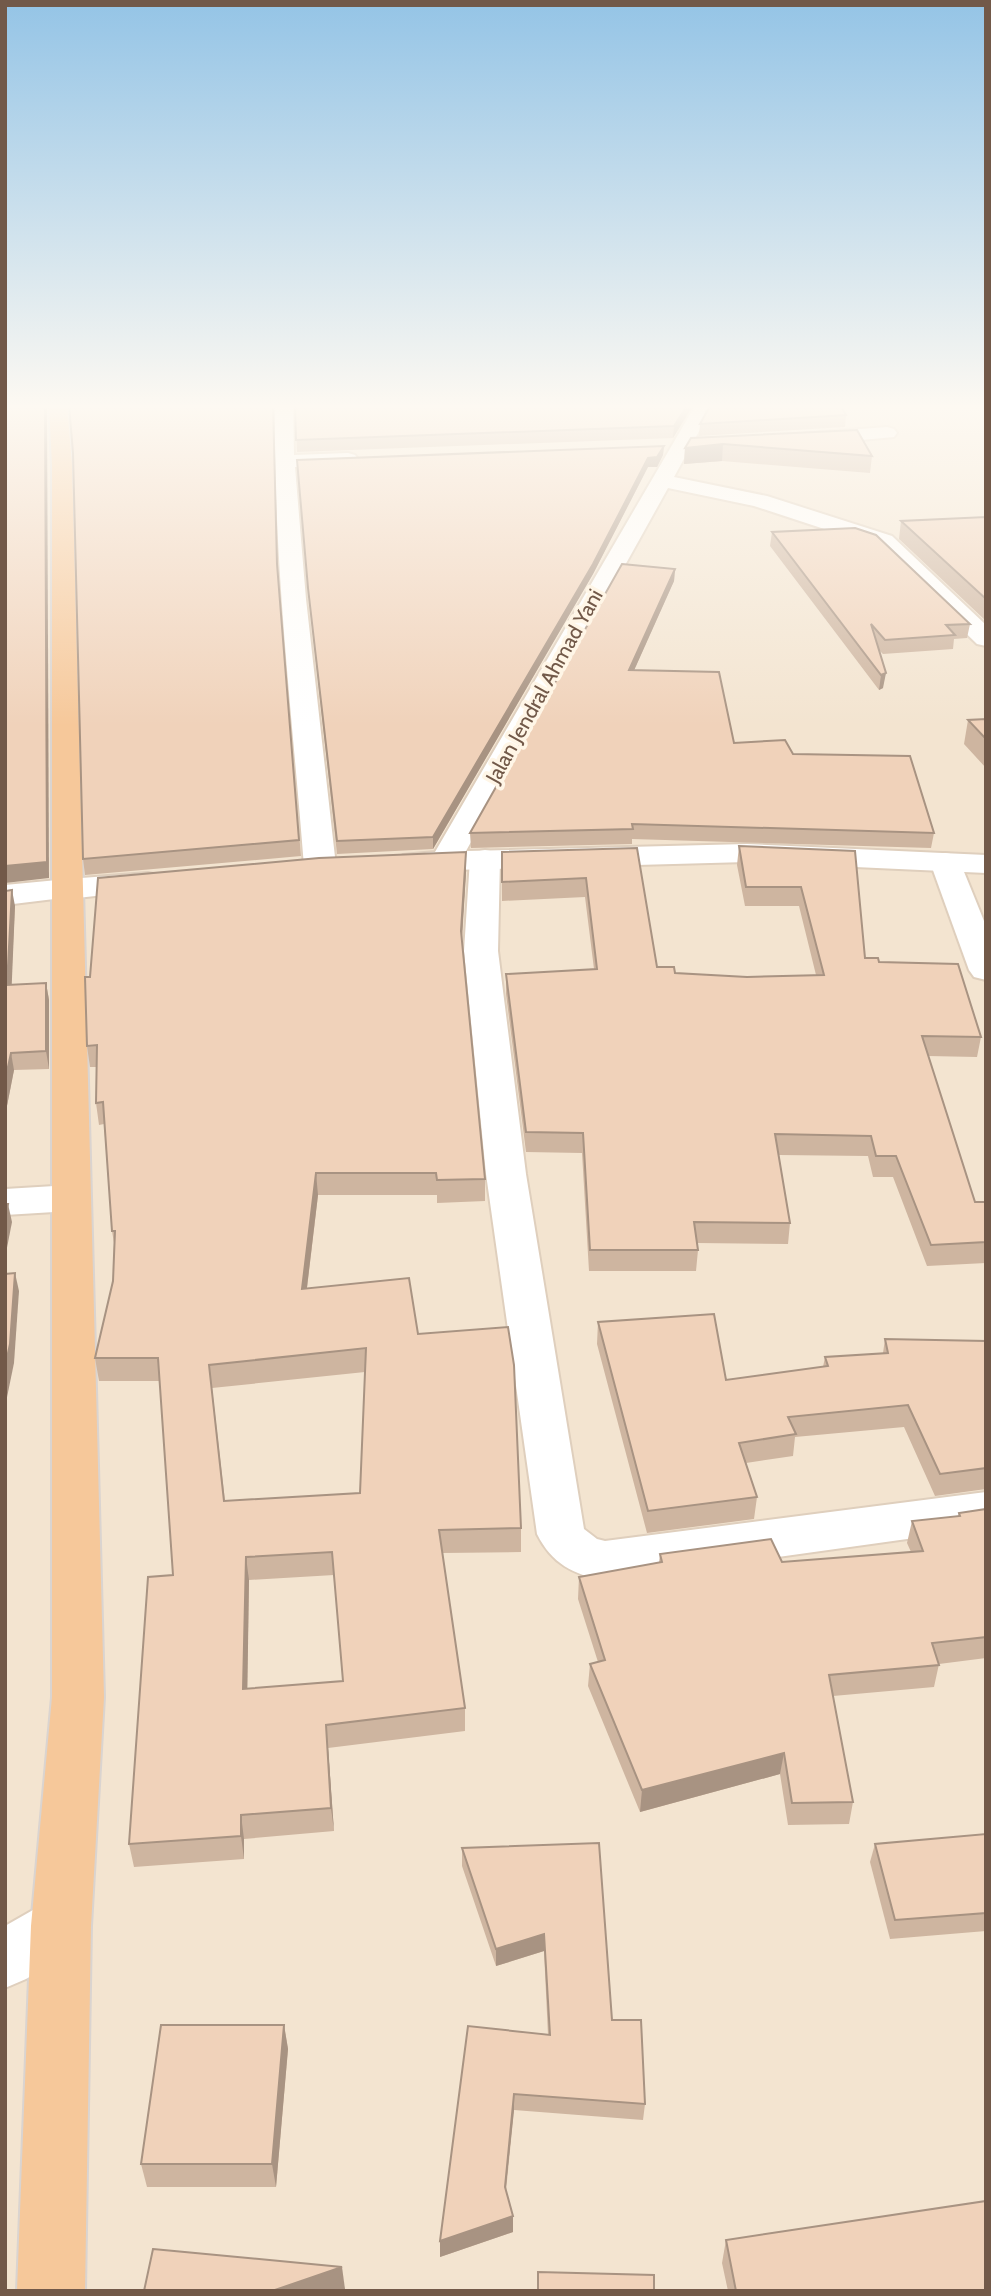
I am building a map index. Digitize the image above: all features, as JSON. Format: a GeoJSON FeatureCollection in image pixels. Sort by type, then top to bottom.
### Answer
{"type":"FeatureCollection","features":[{"type":"Feature","properties":{"kind":"highway"},"geometry":{"type":"LineString","coordinates":[[51,2291],[61,1926],[78,1697],[62,511]]}},
{"type":"Feature","properties":{"kind":"street"},"geometry":{"type":"LineString","coordinates":[[288,511],[319,867]]}},
{"type":"Feature","properties":{"kind":"street","name":"Jalan Jendral Ahmad Yani"},"geometry":{"type":"LineString","coordinates":[[465,860],[643,511]]}},
{"type":"Feature","properties":{"kind":"street"},"geometry":{"type":"LineString","coordinates":[[791,511],[884,541],[986,639]]}},
{"type":"Feature","properties":{"kind":"street"},"geometry":{"type":"LineString","coordinates":[[383,863],[747,853],[986,864]]}},
{"type":"Feature","properties":{"kind":"street"},"geometry":{"type":"LineString","coordinates":[[465,860],[481,951],[506,1174],[561,1534],[569,1547],[584,1557],[605,1561],[986,1510]]}},
{"type":"Feature","properties":{"kind":"street"},"geometry":{"type":"LineString","coordinates":[[945,862],[986,970]]}},
{"type":"Feature","properties":{"kind":"street"},"geometry":{"type":"LineString","coordinates":[[5,895],[174,879]]}},
{"type":"Feature","properties":{"kind":"street"},"geometry":{"type":"LineString","coordinates":[[5,1202],[71,1198]]}},
{"type":"Feature","properties":{"kind":"street"},"geometry":{"type":"LineString","coordinates":[[5,1959],[61,1926]]}},
{"type":"Feature","properties":{"kind":"shaded area"},"geometry":{"type":"Polygon","coordinates":[[[5,511],[986,511],[986,2291],[5,2291],[5,511]]]}},
{"type":"Feature","properties":{"kind":"building"},"geometry":{"type":"Polygon","coordinates":[[[5,511],[45,511],[47,862],[5,866],[5,511]]]}},
{"type":"Feature","properties":{"kind":"building"},"geometry":{"type":"Polygon","coordinates":[[[74,511],[276,511],[277,564],[299,840],[83,859],[74,511]]]}},
{"type":"Feature","properties":{"kind":"building"},"geometry":{"type":"Polygon","coordinates":[[[301,511],[620,511],[593,564],[433,837],[337,841],[301,511]]]}},
{"type":"Feature","properties":{"kind":"building"},"geometry":{"type":"Polygon","coordinates":[[[986,517],[986,599],[901,521],[986,517]]]}},
{"type":"Feature","properties":{"kind":"building"},"geometry":{"type":"Polygon","coordinates":[[[855,528],[876,535],[970,624],[946,625],[955,635],[885,640],[871,624],[886,673],[881,675],[772,532],[855,528]]]}},
{"type":"Feature","properties":{"kind":"building"},"geometry":{"type":"Polygon","coordinates":[[[622,564],[675,569],[629,670],[719,672],[734,743],[785,740],[793,754],[910,756],[934,833],[632,824],[633,829],[470,833],[622,564]]]}},
{"type":"Feature","properties":{"kind":"building"},"geometry":{"type":"Polygon","coordinates":[[[986,719],[986,739],[968,720],[986,719]]]}},
{"type":"Feature","properties":{"kind":"building"},"geometry":{"type":"Polygon","coordinates":[[[739,846],[855,851],[865,958],[878,958],[879,962],[958,964],[981,1037],[922,1036],[975,1202],[986,1202],[986,1242],[931,1245],[896,1156],[876,1156],[871,1136],[775,1134],[790,1223],[694,1222],[698,1250],[590,1250],[583,1133],[526,1132],[506,974],[597,969],[586,878],[502,882],[502,852],[637,848],[657,967],[674,967],[675,973],[747,977],[824,975],[801,887],[746,887],[739,846]]]}},
{"type":"Feature","properties":{"kind":"building"},"geometry":{"type":"Polygon","coordinates":[[[466,852],[461,931],[485,1179],[437,1180],[436,1173],[316,1173],[302,1289],[409,1278],[418,1334],[508,1327],[514,1365],[521,1528],[439,1530],[465,1708],[326,1725],[331,1808],[241,1815],[241,1836],[129,1844],[148,1577],[173,1575],[158,1358],[95,1358],[113,1281],[115,1231],[112,1231],[103,1102],[96,1103],[97,1045],[87,1046],[85,977],[90,977],[98,878],[319,858],[466,852]],[[366,1348],[209,1365],[224,1501],[360,1493],[366,1348]],[[332,1552],[246,1557],[243,1689],[343,1681],[332,1552]]]}},
{"type":"Feature","properties":{"kind":"building"},"geometry":{"type":"Polygon","coordinates":[[[12,890],[7,985],[46,983],[46,1051],[11,1053],[5,1081],[5,891],[12,890]]]}},
{"type":"Feature","properties":{"kind":"building"},"geometry":{"type":"Polygon","coordinates":[[[15,1273],[10,1344],[5,1367],[5,1274],[15,1273]]]}},
{"type":"Feature","properties":{"kind":"building"},"geometry":{"type":"Polygon","coordinates":[[[714,1314],[726,1380],[828,1366],[825,1357],[888,1353],[885,1339],[986,1341],[986,1468],[940,1474],[908,1405],[788,1417],[796,1434],[739,1443],[757,1497],[648,1511],[598,1322],[714,1314]]]}},
{"type":"Feature","properties":{"kind":"building"},"geometry":{"type":"Polygon","coordinates":[[[986,1509],[986,1637],[932,1643],[939,1665],[829,1675],[853,1802],[792,1803],[784,1753],[642,1790],[590,1664],[605,1660],[579,1577],[662,1562],[660,1554],[771,1539],[782,1562],[923,1551],[912,1521],[960,1516],[959,1513],[986,1509]]]}},
{"type":"Feature","properties":{"kind":"building"},"geometry":{"type":"Polygon","coordinates":[[[986,1834],[986,1913],[895,1920],[875,1844],[986,1834]]]}},
{"type":"Feature","properties":{"kind":"building"},"geometry":{"type":"Polygon","coordinates":[[[599,1843],[612,2020],[641,2020],[645,2104],[514,2094],[505,2187],[513,2216],[440,2241],[468,2026],[550,2035],[544,1934],[496,1949],[462,1848],[599,1843]]]}},
{"type":"Feature","properties":{"kind":"building"},"geometry":{"type":"Polygon","coordinates":[[[161,2025],[284,2025],[272,2164],[141,2164],[161,2025]]]}},
{"type":"Feature","properties":{"kind":"building"},"geometry":{"type":"Polygon","coordinates":[[[986,2201],[986,2291],[736,2291],[726,2240],[986,2201]]]}},
{"type":"Feature","properties":{"kind":"building"},"geometry":{"type":"Polygon","coordinates":[[[153,2249],[342,2267],[272,2291],[144,2291],[153,2249]]]}},
{"type":"Feature","properties":{"kind":"building"},"geometry":{"type":"Polygon","coordinates":[[[538,2272],[654,2275],[654,2291],[538,2291],[538,2272]]]}}]}
